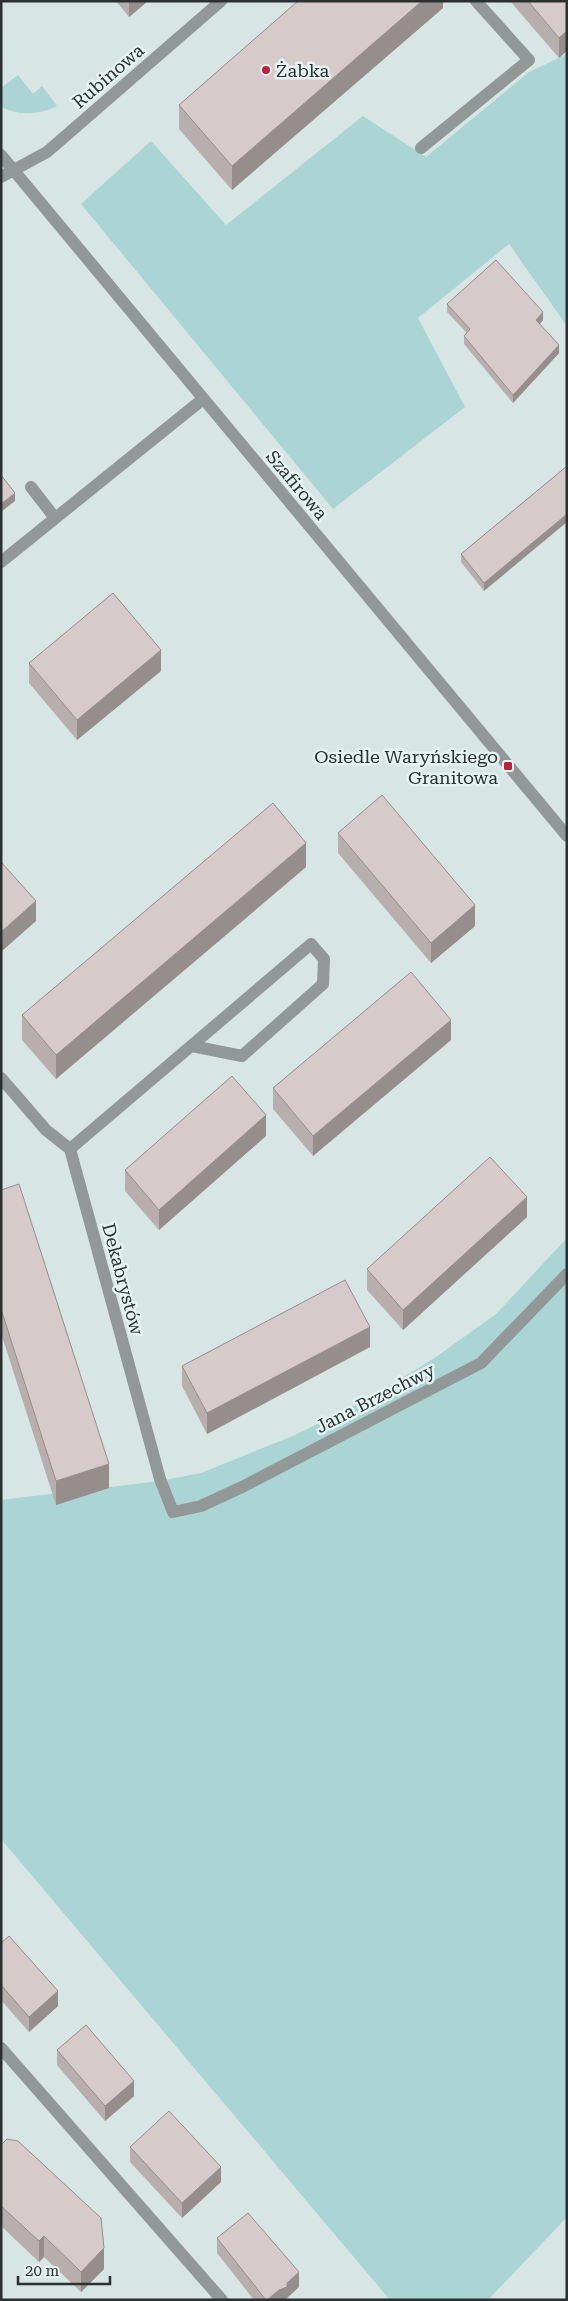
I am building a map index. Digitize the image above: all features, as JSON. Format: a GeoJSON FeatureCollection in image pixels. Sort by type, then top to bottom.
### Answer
{"type":"FeatureCollection","features":[{"type":"Feature","properties":{"kind":"street","name":"Rubinowa"},"geometry":{"type":"LineString","coordinates":[[1,177],[12,169],[47,152],[221,1]]}},
{"type":"Feature","properties":{"kind":"street"},"geometry":{"type":"LineString","coordinates":[[422,148],[529,60],[476,1]]}},
{"type":"Feature","properties":{"kind":"street","name":"Szafirowa"},"geometry":{"type":"LineString","coordinates":[[1,155],[567,836]]}},
{"type":"Feature","properties":{"kind":"street"},"geometry":{"type":"LineString","coordinates":[[1,562],[203,399]]}},
{"type":"Feature","properties":{"kind":"street"},"geometry":{"type":"LineString","coordinates":[[31,487],[55,518]]}},
{"type":"Feature","properties":{"kind":"street"},"geometry":{"type":"LineString","coordinates":[[1,1078],[46,1130],[70,1149],[311,944],[324,959],[323,984],[242,1056],[192,1046]]}},
{"type":"Feature","properties":{"kind":"street","name":"Dekabrystów"},"geometry":{"type":"LineString","coordinates":[[70,1149],[154,1460],[173,1512]]}},
{"type":"Feature","properties":{"kind":"street","name":"Jana Brzechwy"},"geometry":{"type":"LineString","coordinates":[[173,1512],[202,1506],[244,1486],[482,1363],[567,1274]]}},
{"type":"Feature","properties":{"kind":"street"},"geometry":{"type":"LineString","coordinates":[[1,2048],[222,2300]]}},
{"type":"Feature","properties":{"kind":"shaded area"},"geometry":{"type":"Polygon","coordinates":[[[567,54],[567,326],[509,244],[418,318],[465,407],[333,509],[81,204],[151,141],[226,225],[363,116],[426,157],[529,72],[567,54]]]}},
{"type":"Feature","properties":{"kind":"shaded area"},"geometry":{"type":"Polygon","coordinates":[[[18,75],[33,94],[42,86],[57,106],[36,113],[15,112],[1,107],[1,88],[18,75]]]}},
{"type":"Feature","properties":{"kind":"shaded area"},"geometry":{"type":"Polygon","coordinates":[[[567,1238],[567,2217],[488,2300],[390,2300],[1,1839],[1,1500],[160,1481],[201,1473],[295,1435],[368,1399],[436,1357],[496,1314],[567,1238]]]}},
{"type":"Feature","properties":{"kind":"building"},"geometry":{"type":"Polygon","coordinates":[[[298,1],[422,1],[232,166],[179,105],[298,1]]]}},
{"type":"Feature","properties":{"kind":"building"},"geometry":{"type":"Polygon","coordinates":[[[528,1],[567,1],[567,31],[559,38],[528,1]]]}},
{"type":"Feature","properties":{"kind":"building"},"geometry":{"type":"Polygon","coordinates":[[[496,260],[543,312],[536,320],[559,345],[513,395],[464,336],[470,329],[447,304],[496,260]]]}},
{"type":"Feature","properties":{"kind":"building"},"geometry":{"type":"Polygon","coordinates":[[[567,466],[567,514],[484,583],[461,554],[567,466]]]}},
{"type":"Feature","properties":{"kind":"building"},"geometry":{"type":"Polygon","coordinates":[[[1,475],[15,493],[1,504],[1,475]]]}},
{"type":"Feature","properties":{"kind":"building"},"geometry":{"type":"Polygon","coordinates":[[[113,593],[161,650],[77,720],[29,663],[113,593]]]}},
{"type":"Feature","properties":{"kind":"building"},"geometry":{"type":"Polygon","coordinates":[[[382,795],[475,905],[431,943],[338,833],[382,795]]]}},
{"type":"Feature","properties":{"kind":"building"},"geometry":{"type":"Polygon","coordinates":[[[273,803],[306,843],[56,1055],[22,1015],[273,803]]]}},
{"type":"Feature","properties":{"kind":"building"},"geometry":{"type":"Polygon","coordinates":[[[1,862],[36,901],[1,932],[1,862]]]}},
{"type":"Feature","properties":{"kind":"building"},"geometry":{"type":"Polygon","coordinates":[[[411,972],[451,1020],[313,1136],[273,1088],[411,972]]]}},
{"type":"Feature","properties":{"kind":"building"},"geometry":{"type":"Polygon","coordinates":[[[232,1076],[266,1115],[159,1210],[125,1170],[232,1076]]]}},
{"type":"Feature","properties":{"kind":"building"},"geometry":{"type":"Polygon","coordinates":[[[490,1157],[527,1197],[403,1310],[367,1269],[490,1157]]]}},
{"type":"Feature","properties":{"kind":"building"},"geometry":{"type":"Polygon","coordinates":[[[19,1184],[109,1464],[56,1481],[1,1309],[1,1190],[19,1184]]]}},
{"type":"Feature","properties":{"kind":"building"},"geometry":{"type":"Polygon","coordinates":[[[345,1280],[370,1327],[207,1413],[182,1366],[345,1280]]]}},
{"type":"Feature","properties":{"kind":"building"},"geometry":{"type":"Polygon","coordinates":[[[9,1936],[58,1991],[29,2017],[1,1985],[1,1943],[9,1936]]]}},
{"type":"Feature","properties":{"kind":"building"},"geometry":{"type":"Polygon","coordinates":[[[86,2025],[134,2081],[105,2106],[57,2050],[86,2025]]]}},
{"type":"Feature","properties":{"kind":"building"},"geometry":{"type":"Polygon","coordinates":[[[169,2111],[221,2167],[182,2203],[130,2147],[169,2111]]]}},
{"type":"Feature","properties":{"kind":"building"},"geometry":{"type":"Polygon","coordinates":[[[7,2139],[18,2141],[101,2218],[104,2248],[81,2272],[44,2236],[39,2241],[1,2206],[1,2145],[7,2139]]]}},
{"type":"Feature","properties":{"kind":"building"},"geometry":{"type":"Polygon","coordinates":[[[248,2213],[299,2272],[287,2283],[287,2287],[279,2290],[267,2300],[217,2238],[248,2213]]]}},
{"type":"Feature","properties":{"kind":"place","name":"Żabka"},"geometry":{"type":"Point","coordinates":[266,70]}},
{"type":"Feature","properties":{"kind":"place","name":"Osiedle Waryńskiego Granitowa"},"geometry":{"type":"Point","coordinates":[508,766]}}]}
